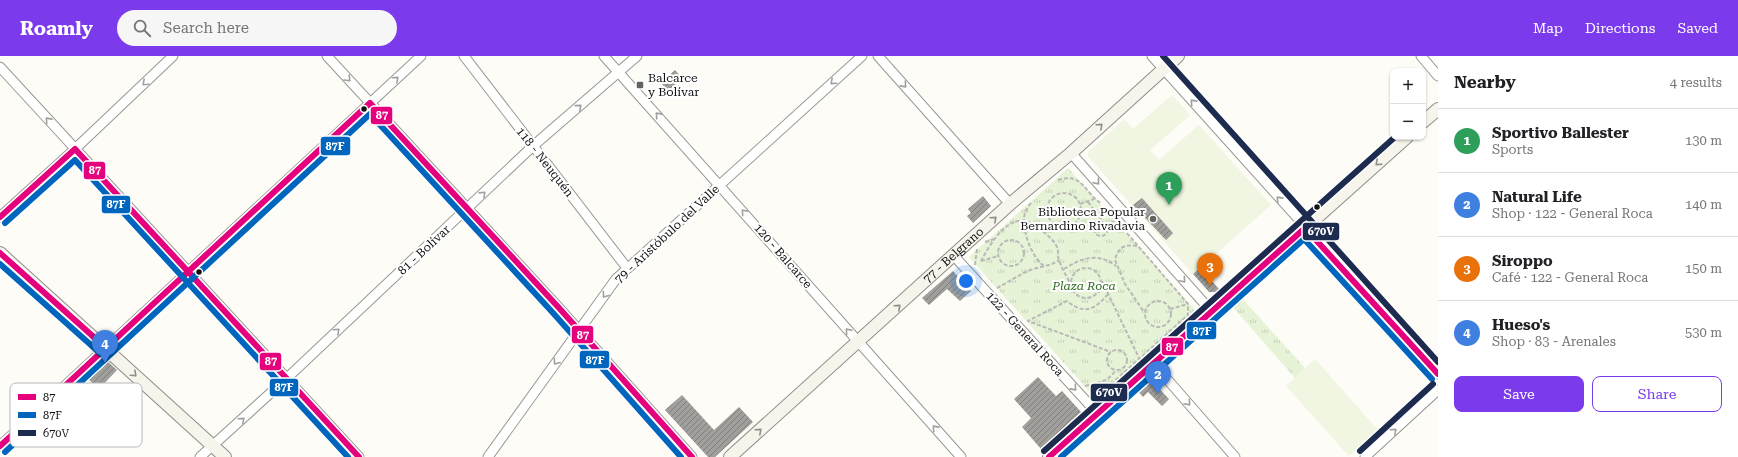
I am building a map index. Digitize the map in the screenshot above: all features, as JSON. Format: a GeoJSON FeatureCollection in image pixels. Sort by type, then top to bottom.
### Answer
{"type":"FeatureCollection","features":[{"type":"Feature","properties":{"kind":"street"},"geometry":{"type":"LineString","coordinates":[[0,217],[75,149],[173,56]]}},
{"type":"Feature","properties":{"kind":"street"},"geometry":{"type":"LineString","coordinates":[[327,56],[468,208],[692,457]]}},
{"type":"Feature","properties":{"kind":"street"},"geometry":{"type":"LineString","coordinates":[[68,383],[421,56]]}},
{"type":"Feature","properties":{"kind":"street","name":"118 - Neuquén"},"geometry":{"type":"LineString","coordinates":[[464,56],[627,268]]}},
{"type":"Feature","properties":{"kind":"street","name":"120 - Balcarce"},"geometry":{"type":"LineString","coordinates":[[604,56],[720,184],[961,457]]}},
{"type":"Feature","properties":{"kind":"street","name":"81 - Bolívar"},"geometry":{"type":"LineString","coordinates":[[200,457],[286,379],[533,146],[637,56]]}},
{"type":"Feature","properties":{"kind":"street","name":"79 - Aristóbulo del Valle"},"geometry":{"type":"LineString","coordinates":[[488,457],[616,279],[862,56]]}},
{"type":"Feature","properties":{"kind":"street"},"geometry":{"type":"LineString","coordinates":[[878,56],[1010,204]]}},
{"type":"Feature","properties":{"kind":"street"},"geometry":{"type":"LineString","coordinates":[[1152,56],[1305,228],[1438,374]]}},
{"type":"Feature","properties":{"kind":"street","name":"77 - Belgrano"},"geometry":{"type":"LineString","coordinates":[[730,457],[1010,204],[1071,153],[1178,56]]}},
{"type":"Feature","properties":{"kind":"street"},"geometry":{"type":"LineString","coordinates":[[1421,56],[1438,76]]}},
{"type":"Feature","properties":{"kind":"street"},"geometry":{"type":"LineString","coordinates":[[0,67],[359,457]]}},
{"type":"Feature","properties":{"kind":"street"},"geometry":{"type":"LineString","coordinates":[[1426,119],[1438,109]]}},
{"type":"Feature","properties":{"kind":"street"},"geometry":{"type":"LineString","coordinates":[[1049,457],[1096,413],[1404,140]]}},
{"type":"Feature","properties":{"kind":"street"},"geometry":{"type":"LineString","coordinates":[[1071,153],[1211,311]]}},
{"type":"Feature","properties":{"kind":"street"},"geometry":{"type":"LineString","coordinates":[[0,253],[225,457]]}},
{"type":"Feature","properties":{"kind":"street","name":"122 - General Roca"},"geometry":{"type":"LineString","coordinates":[[954,256],[1096,413]]}},
{"type":"Feature","properties":{"kind":"street"},"geometry":{"type":"LineString","coordinates":[[1153,363],[1235,457]]}},
{"type":"Feature","properties":{"kind":"street"},"geometry":{"type":"LineString","coordinates":[[1365,457],[1438,390]]}},
{"type":"Feature","properties":{"kind":"street"},"geometry":{"type":"LineString","coordinates":[[0,446],[10,437]]}},
{"type":"Feature","properties":{"kind":"path"},"geometry":{"type":"LineString","coordinates":[[1053,181],[1068,176],[1077,180],[1094,199],[1107,209]]}},
{"type":"Feature","properties":{"kind":"path"},"geometry":{"type":"LineString","coordinates":[[1068,193],[1080,204],[1080,216],[1073,225],[1067,227],[1055,226],[1048,216],[1047,206],[1053,197],[1058,194],[1068,193]]}},
{"type":"Feature","properties":{"kind":"path"},"geometry":{"type":"LineString","coordinates":[[1034,199],[1026,208],[1024,221],[1032,252],[1038,262],[1044,266]]}},
{"type":"Feature","properties":{"kind":"path"},"geometry":{"type":"LineString","coordinates":[[1080,204],[1094,199]]}},
{"type":"Feature","properties":{"kind":"path"},"geometry":{"type":"LineString","coordinates":[[1088,202],[1107,225]]}},
{"type":"Feature","properties":{"kind":"path"},"geometry":{"type":"LineString","coordinates":[[1107,225],[1116,220],[1112,215]]}},
{"type":"Feature","properties":{"kind":"path"},"geometry":{"type":"LineString","coordinates":[[998,256],[981,260],[994,239],[1007,225],[1024,221],[1035,224],[1052,239],[1057,247],[1058,260],[1075,294],[1084,298],[1089,298],[1097,293],[1101,283],[1100,278]]}},
{"type":"Feature","properties":{"kind":"path"},"geometry":{"type":"LineString","coordinates":[[1104,223],[1099,222],[1095,225],[1094,230],[1096,234],[1102,236],[1106,234],[1108,230],[1107,225]]}},
{"type":"Feature","properties":{"kind":"path"},"geometry":{"type":"LineString","coordinates":[[1090,392],[1100,394],[1188,315],[1188,304],[1125,231]]}},
{"type":"Feature","properties":{"kind":"path"},"geometry":{"type":"LineString","coordinates":[[983,243],[994,239]]}},
{"type":"Feature","properties":{"kind":"path"},"geometry":{"type":"LineString","coordinates":[[1009,240],[1017,241],[1023,248],[1024,252],[1022,261],[1011,267],[1002,264],[998,256],[1001,244],[1009,240]]}},
{"type":"Feature","properties":{"kind":"path"},"geometry":{"type":"LineString","coordinates":[[975,267],[978,245]]}},
{"type":"Feature","properties":{"kind":"path"},"geometry":{"type":"LineString","coordinates":[[1139,246],[1126,245],[1118,250],[1115,260],[1116,266],[1125,284],[1144,312],[1149,324],[1157,327],[1165,325],[1170,318],[1170,309],[1164,302],[1156,301],[1148,304],[1144,312]]}},
{"type":"Feature","properties":{"kind":"path"},"geometry":{"type":"LineString","coordinates":[[1064,270],[1075,262],[1092,257],[1109,260],[1116,266]]}},
{"type":"Feature","properties":{"kind":"path"},"geometry":{"type":"LineString","coordinates":[[994,290],[1028,271],[1052,265],[1058,260]]}},
{"type":"Feature","properties":{"kind":"path"},"geometry":{"type":"LineString","coordinates":[[1071,285],[1073,275],[1080,269],[1085,268],[1095,271],[1100,278],[1139,358]]}},
{"type":"Feature","properties":{"kind":"path"},"geometry":{"type":"LineString","coordinates":[[1108,294],[1100,304],[1094,308],[1086,310],[1076,308],[1067,301],[1028,321],[1111,352],[1124,352],[1127,358],[1126,365],[1122,370],[1115,371],[1109,367],[1106,361],[1111,352]]}},
{"type":"Feature","properties":{"kind":"path"},"geometry":{"type":"LineString","coordinates":[[1170,309],[1188,304]]}},
{"type":"Feature","properties":{"kind":"path"},"geometry":{"type":"LineString","coordinates":[[1084,390],[1081,387],[1104,381],[1111,377],[1115,371]]}},
{"type":"Feature","properties":{"kind":"green space"},"geometry":{"type":"Polygon","coordinates":[[[1172,95],[1190,115],[1150,150],[1159,160],[1199,125],[1271,205],[1193,274],[1088,156],[1088,152],[1124,119],[1133,129],[1172,95]]]}},
{"type":"Feature","properties":{"kind":"green space","name":"Plaza Roca"},"geometry":{"type":"Polygon","coordinates":[[[1068,168],[1195,310],[1096,399],[969,257],[1068,168]]]}},
{"type":"Feature","properties":{"kind":"green space"},"geometry":{"type":"Polygon","coordinates":[[[1241,297],[1305,368],[1295,378],[1232,306],[1241,297]]]}},
{"type":"Feature","properties":{"kind":"green space"},"geometry":{"type":"Polygon","coordinates":[[[1315,359],[1378,430],[1349,456],[1286,386],[1315,359]]]}},
{"type":"Feature","properties":{"kind":"building"},"geometry":{"type":"Polygon","coordinates":[[[675,70],[682,78],[668,91],[661,83],[675,70]]]}},
{"type":"Feature","properties":{"kind":"building"},"geometry":{"type":"Polygon","coordinates":[[[983,196],[991,206],[973,223],[967,216],[971,213],[968,209],[983,196]]]}},
{"type":"Feature","properties":{"kind":"building","name":"Biblioteca Popular Bernardino Rivadavia"},"geometry":{"type":"Polygon","coordinates":[[[1142,198],[1173,233],[1166,240],[1133,205],[1142,198]]]}},
{"type":"Feature","properties":{"kind":"building"},"geometry":{"type":"Polygon","coordinates":[[[1212,257],[1221,267],[1209,278],[1222,292],[1209,292],[1193,274],[1212,257]]]}},
{"type":"Feature","properties":{"kind":"building"},"geometry":{"type":"Polygon","coordinates":[[[953,271],[971,291],[960,301],[947,289],[929,305],[922,298],[953,271]]]}},
{"type":"Feature","properties":{"kind":"building"},"geometry":{"type":"Polygon","coordinates":[[[105,359],[117,370],[105,383],[92,383],[87,378],[105,359]]]}},
{"type":"Feature","properties":{"kind":"building"},"geometry":{"type":"Polygon","coordinates":[[[1038,377],[1056,396],[1062,391],[1082,413],[1041,449],[1022,427],[1031,418],[1014,399],[1038,377]]]}},
{"type":"Feature","properties":{"kind":"building"},"geometry":{"type":"Polygon","coordinates":[[[1152,381],[1169,399],[1162,406],[1148,392],[1143,397],[1136,389],[1145,382],[1152,381]]]}},
{"type":"Feature","properties":{"kind":"building"},"geometry":{"type":"Polygon","coordinates":[[[682,395],[714,430],[739,407],[753,422],[715,457],[708,457],[665,410],[682,395]]]}},
{"type":"Feature","properties":{"kind":"transit line","name":"670V"},"geometry":{"type":"LineString","coordinates":[[1163,56],[1438,362]]}},
{"type":"Feature","properties":{"kind":"transit line","name":"87"},"geometry":{"type":"LineString","coordinates":[[68,383],[370,103],[560,309],[692,457]]}},
{"type":"Feature","properties":{"kind":"transit line","name":"87F"},"geometry":{"type":"LineString","coordinates":[[80,383],[370,114],[554,314],[681,457]]}},
{"type":"Feature","properties":{"kind":"transit line","name":"670V"},"geometry":{"type":"LineString","coordinates":[[1044,451],[1392,140]]}},
{"type":"Feature","properties":{"kind":"transit line","name":"87"},"geometry":{"type":"LineString","coordinates":[[0,217],[75,149],[359,457]]}},
{"type":"Feature","properties":{"kind":"transit line","name":"87F"},"geometry":{"type":"LineString","coordinates":[[5,223],[75,160],[348,457]]}},
{"type":"Feature","properties":{"kind":"transit line","name":"87"},"geometry":{"type":"LineString","coordinates":[[1049,457],[1305,228],[1438,374]]}},
{"type":"Feature","properties":{"kind":"transit line","name":"87F"},"geometry":{"type":"LineString","coordinates":[[1061,457],[1304,239],[1432,379]]}},
{"type":"Feature","properties":{"kind":"transit line","name":"87"},"geometry":{"type":"LineString","coordinates":[[0,253],[106,348]]}},
{"type":"Feature","properties":{"kind":"transit line","name":"87F"},"geometry":{"type":"LineString","coordinates":[[0,264],[101,354]]}},
{"type":"Feature","properties":{"kind":"transit line","name":"670V"},"geometry":{"type":"LineString","coordinates":[[1360,451],[1433,384]]}},
{"type":"Feature","properties":{"kind":"transit line","name":"87"},"geometry":{"type":"LineString","coordinates":[[0,446],[10,437]]}},
{"type":"Feature","properties":{"kind":"transit line","name":"87F"},"geometry":{"type":"LineString","coordinates":[[5,452],[10,447]]}},
{"type":"Feature","properties":{"kind":"place","name":"Balcarce y Bolívar"},"geometry":{"type":"Point","coordinates":[640,85]}},
{"type":"Feature","properties":{"kind":"place","name":"Sportivo Ballester"},"geometry":{"type":"Point","coordinates":[1169,205]}},
{"type":"Feature","properties":{"kind":"place","name":"Biblioteca Popular Bernardino Rivadavia"},"geometry":{"type":"Point","coordinates":[1153,219]}},
{"type":"Feature","properties":{"kind":"place","name":"Siroppo"},"geometry":{"type":"Point","coordinates":[1210,286]}},
{"type":"Feature","properties":{"kind":"place","name":"Hueso's"},"geometry":{"type":"Point","coordinates":[105,363]}},
{"type":"Feature","properties":{"kind":"place","name":"Natural Life"},"geometry":{"type":"Point","coordinates":[1158,394]}}]}
